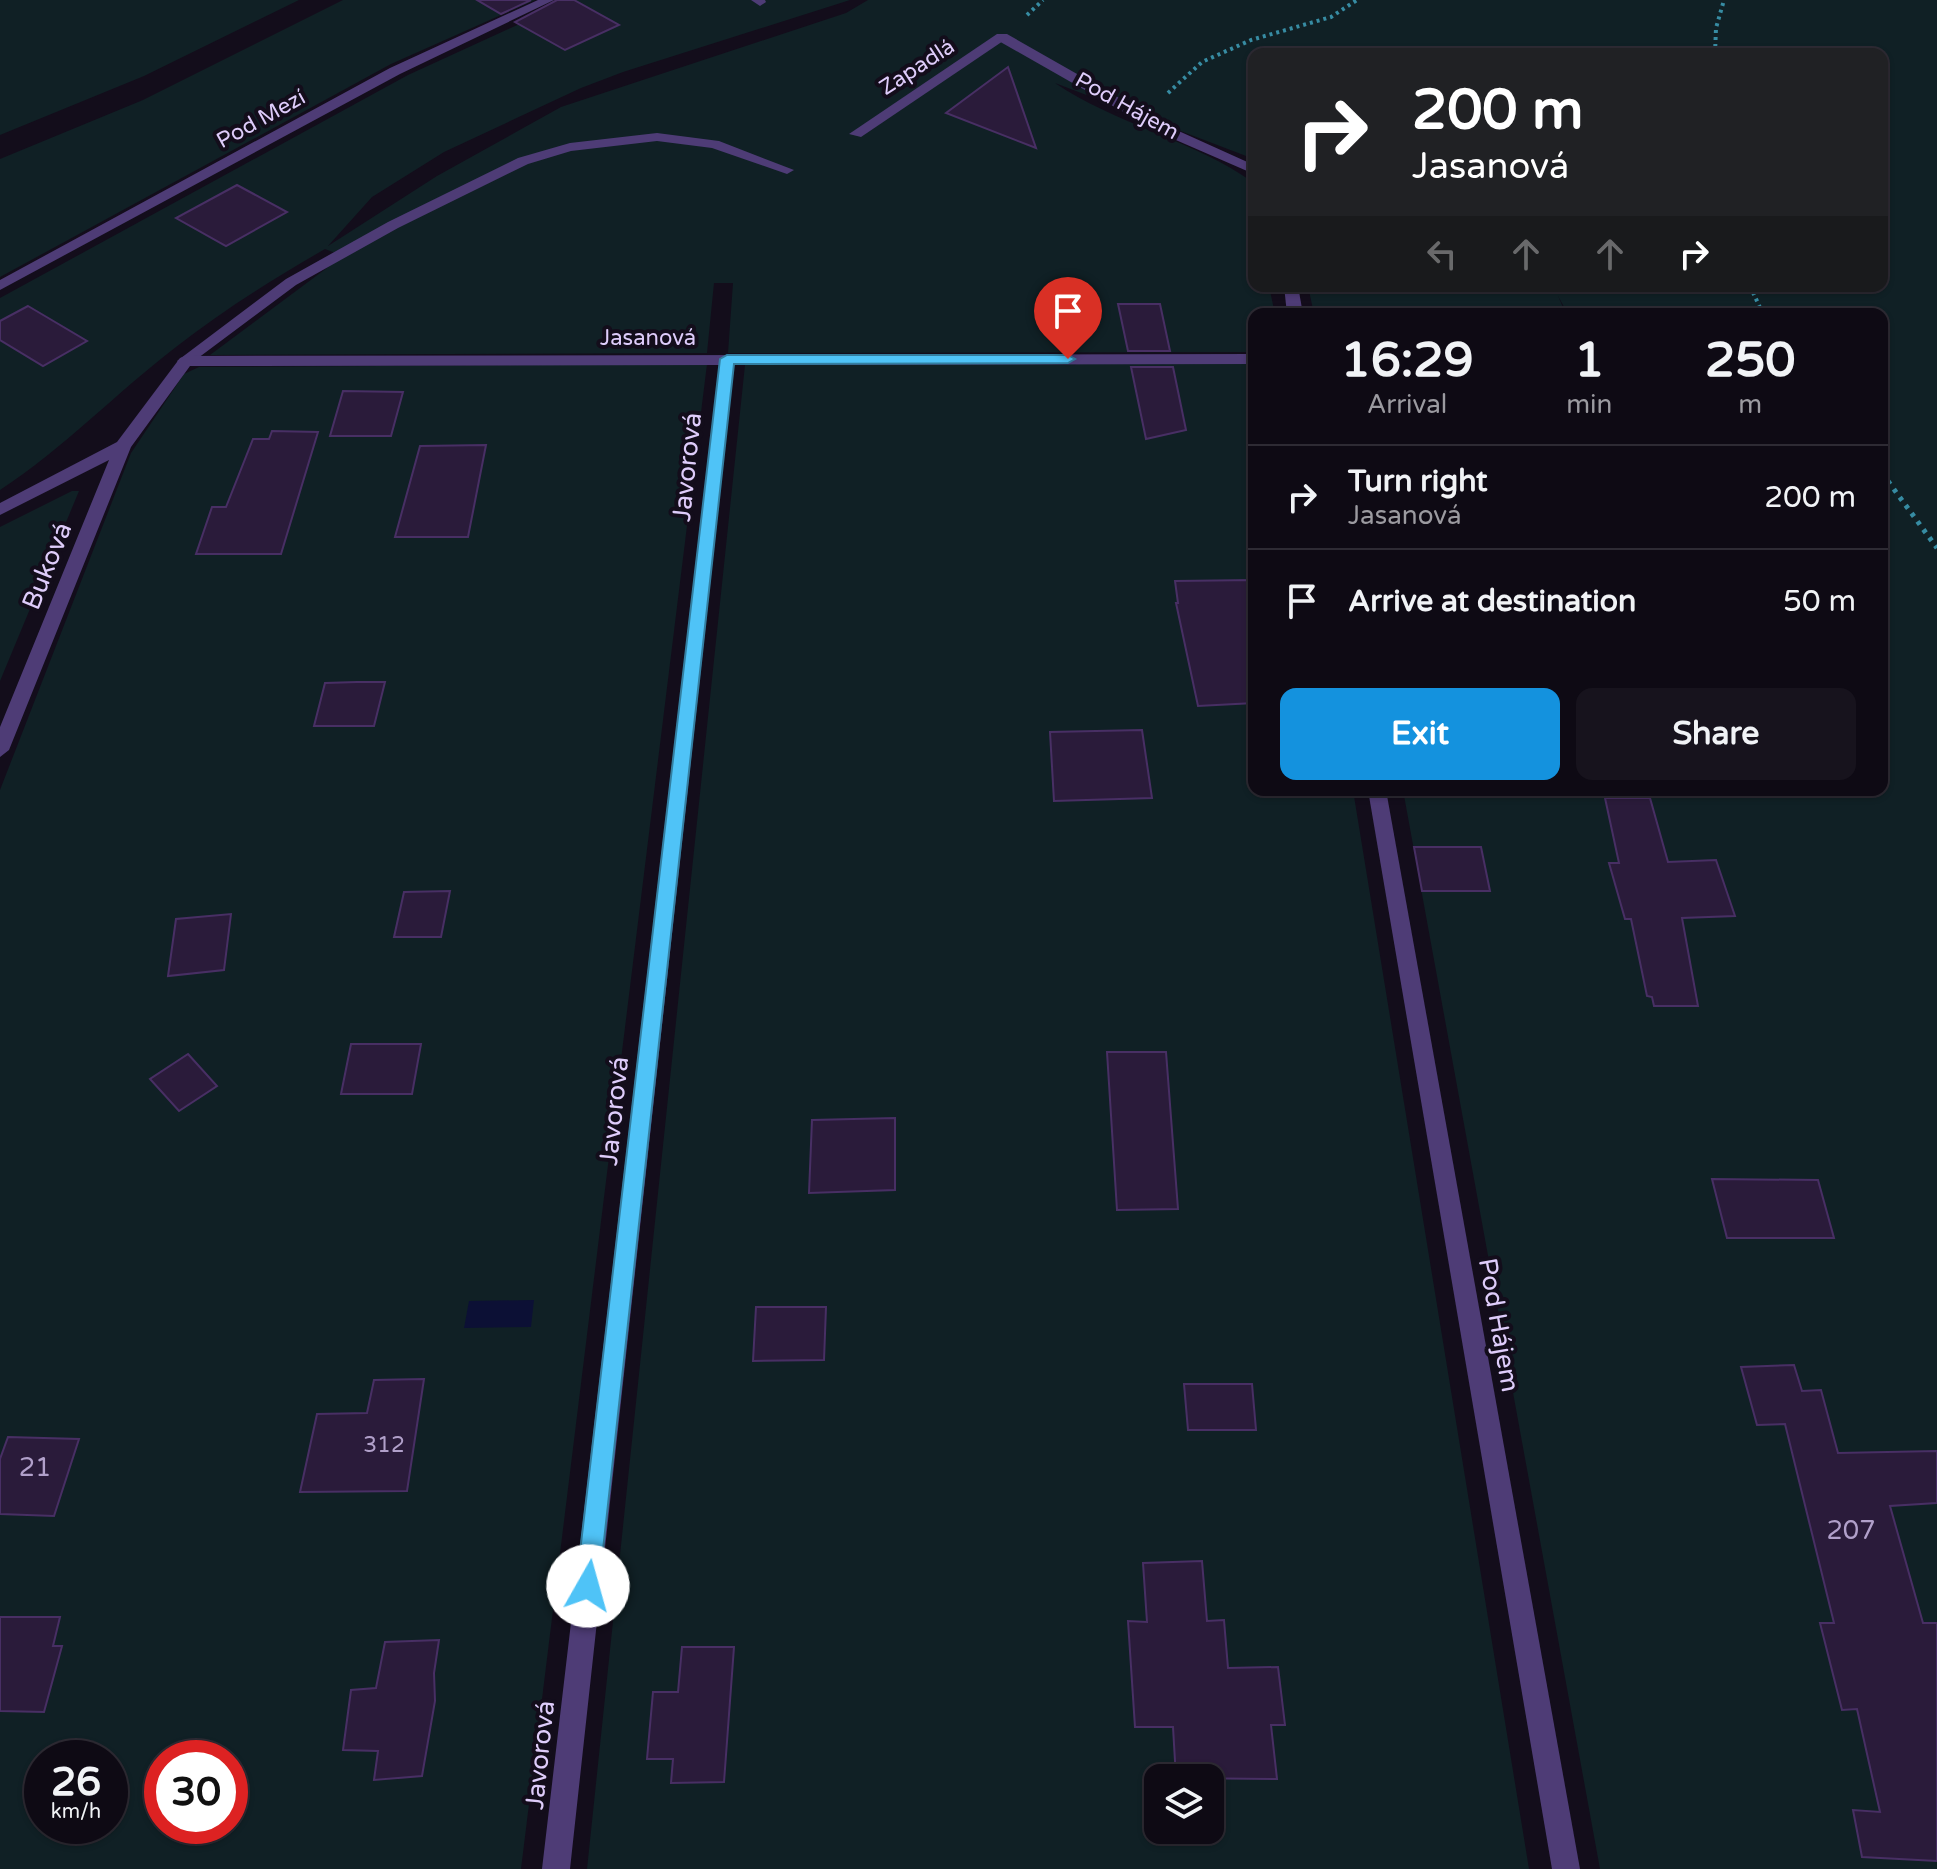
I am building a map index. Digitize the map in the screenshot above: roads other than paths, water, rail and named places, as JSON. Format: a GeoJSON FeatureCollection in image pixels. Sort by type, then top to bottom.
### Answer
{"type":"FeatureCollection","features":[{"type":"Feature","properties":{"kind":"street","name":"Pod Mezí"},"geometry":{"type":"LineString","coordinates":[[0,286],[395,71],[548,0]]}},
{"type":"Feature","properties":{"kind":"street","name":"Pod Hájem"},"geometry":{"type":"LineString","coordinates":[[1002,37],[1167,131],[1248,167]]}},
{"type":"Feature","properties":{"kind":"street","name":"Zapadlá"},"geometry":{"type":"LineString","coordinates":[[856,134],[1002,37]]}},
{"type":"Feature","properties":{"kind":"street"},"geometry":{"type":"LineString","coordinates":[[0,510],[123,446],[185,361],[291,282],[393,225],[523,161],[570,147],[657,137],[714,144],[787,170]]}},
{"type":"Feature","properties":{"kind":"street","name":"Javorová"},"geometry":{"type":"LineString","coordinates":[[556,1869],[727,359]]}},
{"type":"Feature","properties":{"kind":"street","name":"Jasanová"},"geometry":{"type":"LineString","coordinates":[[185,361],[1248,359]]}},
{"type":"Feature","properties":{"kind":"street","name":"Buková"},"geometry":{"type":"LineString","coordinates":[[0,750],[123,446]]}},
{"type":"Feature","properties":{"kind":"street","name":"Pod Hájem"},"geometry":{"type":"LineString","coordinates":[[1378,796],[1566,1869]]}}]}
